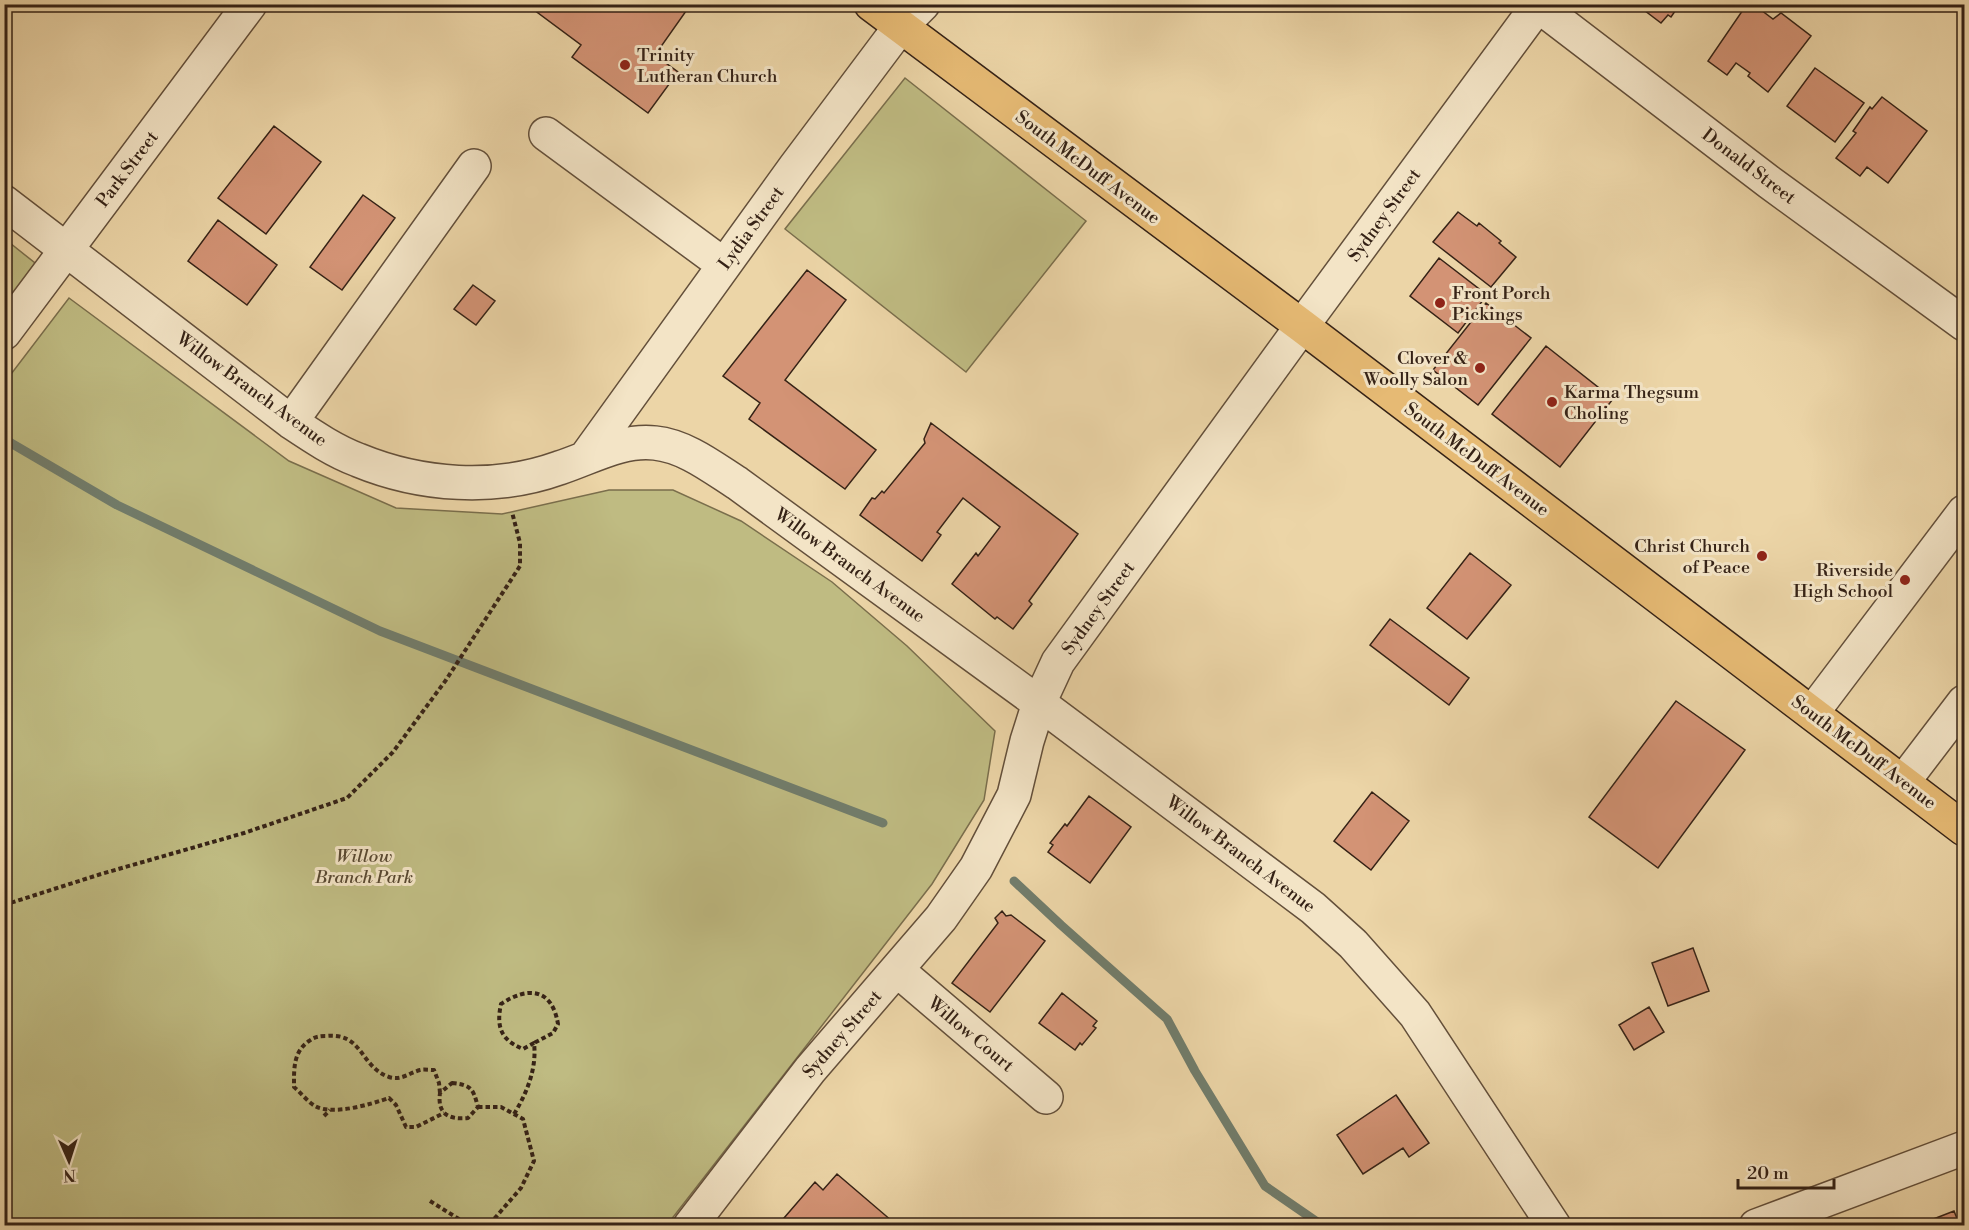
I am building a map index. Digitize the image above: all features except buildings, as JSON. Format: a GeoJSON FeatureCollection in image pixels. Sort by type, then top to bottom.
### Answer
{"type":"FeatureCollection","features":[{"type":"Feature","properties":{"kind":"main road","name":"South McDuff Avenue"},"geometry":{"type":"LineString","coordinates":[[871,4],[912,16],[1302,326],[1965,829]]}},
{"type":"Feature","properties":{"kind":"street","name":"Park Street"},"geometry":{"type":"LineString","coordinates":[[4,333],[250,4]]}},
{"type":"Feature","properties":{"kind":"street","name":"Donald Street"},"geometry":{"type":"LineString","coordinates":[[1538,5],[1769,182],[1965,324]]}},
{"type":"Feature","properties":{"kind":"street","name":"Sydney Street"},"geometry":{"type":"LineString","coordinates":[[690,1226],[810,1070],[941,918],[976,868],[1014,795],[1039,703],[1058,662],[1538,5]]}},
{"type":"Feature","properties":{"kind":"street","name":"Lydia Street"},"geometry":{"type":"LineString","coordinates":[[586,457],[724,265],[912,16]]}},
{"type":"Feature","properties":{"kind":"street"},"geometry":{"type":"LineString","coordinates":[[546,134],[724,265]]}},
{"type":"Feature","properties":{"kind":"street"},"geometry":{"type":"LineString","coordinates":[[291,422],[474,166]]}},
{"type":"Feature","properties":{"kind":"street","name":"Willow Branch Avenue"},"geometry":{"type":"LineString","coordinates":[[4,202],[291,422],[316,439],[357,460],[385,470],[431,480],[473,484],[518,479],[558,469],[586,457],[633,442],[657,443],[687,452],[737,483],[1039,703],[1313,908],[1353,944],[1415,1014],[1554,1226]]}},
{"type":"Feature","properties":{"kind":"street"},"geometry":{"type":"LineString","coordinates":[[1812,712],[1965,512]]}},
{"type":"Feature","properties":{"kind":"street"},"geometry":{"type":"LineString","coordinates":[[1903,782],[1965,702]]}},
{"type":"Feature","properties":{"kind":"street","name":"Willow Court"},"geometry":{"type":"LineString","coordinates":[[897,970],[1046,1097]]}},
{"type":"Feature","properties":{"kind":"street"},"geometry":{"type":"LineString","coordinates":[[1756,1226],[1965,1148]]}},
{"type":"Feature","properties":{"kind":"path"},"geometry":{"type":"LineString","coordinates":[[4,904],[244,833],[347,798],[393,752],[446,680],[520,566],[520,543],[513,518]]}},
{"type":"Feature","properties":{"kind":"path"},"geometry":{"type":"LineString","coordinates":[[535,992],[548,998],[556,1011],[558,1024],[553,1033],[534,1043],[523,1049],[511,1044],[500,1033],[498,1017],[501,1004],[514,995],[535,992]]}},
{"type":"Feature","properties":{"kind":"path"},"geometry":{"type":"LineString","coordinates":[[444,1113],[416,1127],[406,1127],[396,1105],[389,1098],[371,1104],[331,1109],[315,1106],[294,1087],[294,1065],[300,1047],[314,1037],[339,1035],[355,1044],[372,1066],[387,1077],[396,1078],[420,1070],[434,1070],[439,1083],[438,1104],[444,1113],[452,1118],[468,1118],[478,1107],[501,1107],[523,1119],[534,1161],[521,1188],[488,1226]]}},
{"type":"Feature","properties":{"kind":"path"},"geometry":{"type":"LineString","coordinates":[[514,1114],[524,1098],[536,1059],[534,1043]]}},
{"type":"Feature","properties":{"kind":"path"},"geometry":{"type":"LineString","coordinates":[[440,1093],[452,1083],[465,1084],[472,1090],[478,1107]]}},
{"type":"Feature","properties":{"kind":"path"},"geometry":{"type":"LineString","coordinates":[[324,1116],[331,1109]]}},
{"type":"Feature","properties":{"kind":"path"},"geometry":{"type":"LineString","coordinates":[[430,1202],[470,1226]]}},
{"type":"Feature","properties":{"kind":"green space"},"geometry":{"type":"Polygon","coordinates":[[[905,78],[1086,221],[966,372],[785,229],[905,78]]]}},
{"type":"Feature","properties":{"kind":"green space"},"geometry":{"type":"Polygon","coordinates":[[[5,239],[35,263],[5,306],[5,239]]]}},
{"type":"Feature","properties":{"kind":"green space","name":"Willow Branch Park"},"geometry":{"type":"Polygon","coordinates":[[[69,298],[289,461],[396,508],[502,514],[609,490],[673,490],[741,521],[832,582],[907,646],[995,731],[984,800],[932,884],[667,1225],[5,1225],[5,382],[69,298]]]}},
{"type":"Feature","properties":{"kind":"waterway"},"geometry":{"type":"LineString","coordinates":[[4,439],[117,505],[380,631],[883,823]]}},
{"type":"Feature","properties":{"kind":"waterway"},"geometry":{"type":"LineString","coordinates":[[1014,881],[1167,1019],[1195,1071],[1265,1186],[1323,1226]]}},
{"type":"Feature","properties":{"kind":"place","name":"Trinity Lutheran Church"},"geometry":{"type":"Point","coordinates":[625,65]}},
{"type":"Feature","properties":{"kind":"place","name":"Front Porch Pickings"},"geometry":{"type":"Point","coordinates":[1440,303]}},
{"type":"Feature","properties":{"kind":"place","name":"Clover & Woolly Salon"},"geometry":{"type":"Point","coordinates":[1480,368]}},
{"type":"Feature","properties":{"kind":"place","name":"Karma Thegsum Choling"},"geometry":{"type":"Point","coordinates":[1552,402]}},
{"type":"Feature","properties":{"kind":"place","name":"Christ Church of Peace"},"geometry":{"type":"Point","coordinates":[1762,556]}},
{"type":"Feature","properties":{"kind":"place","name":"Riverside High School"},"geometry":{"type":"Point","coordinates":[1905,580]}}]}
